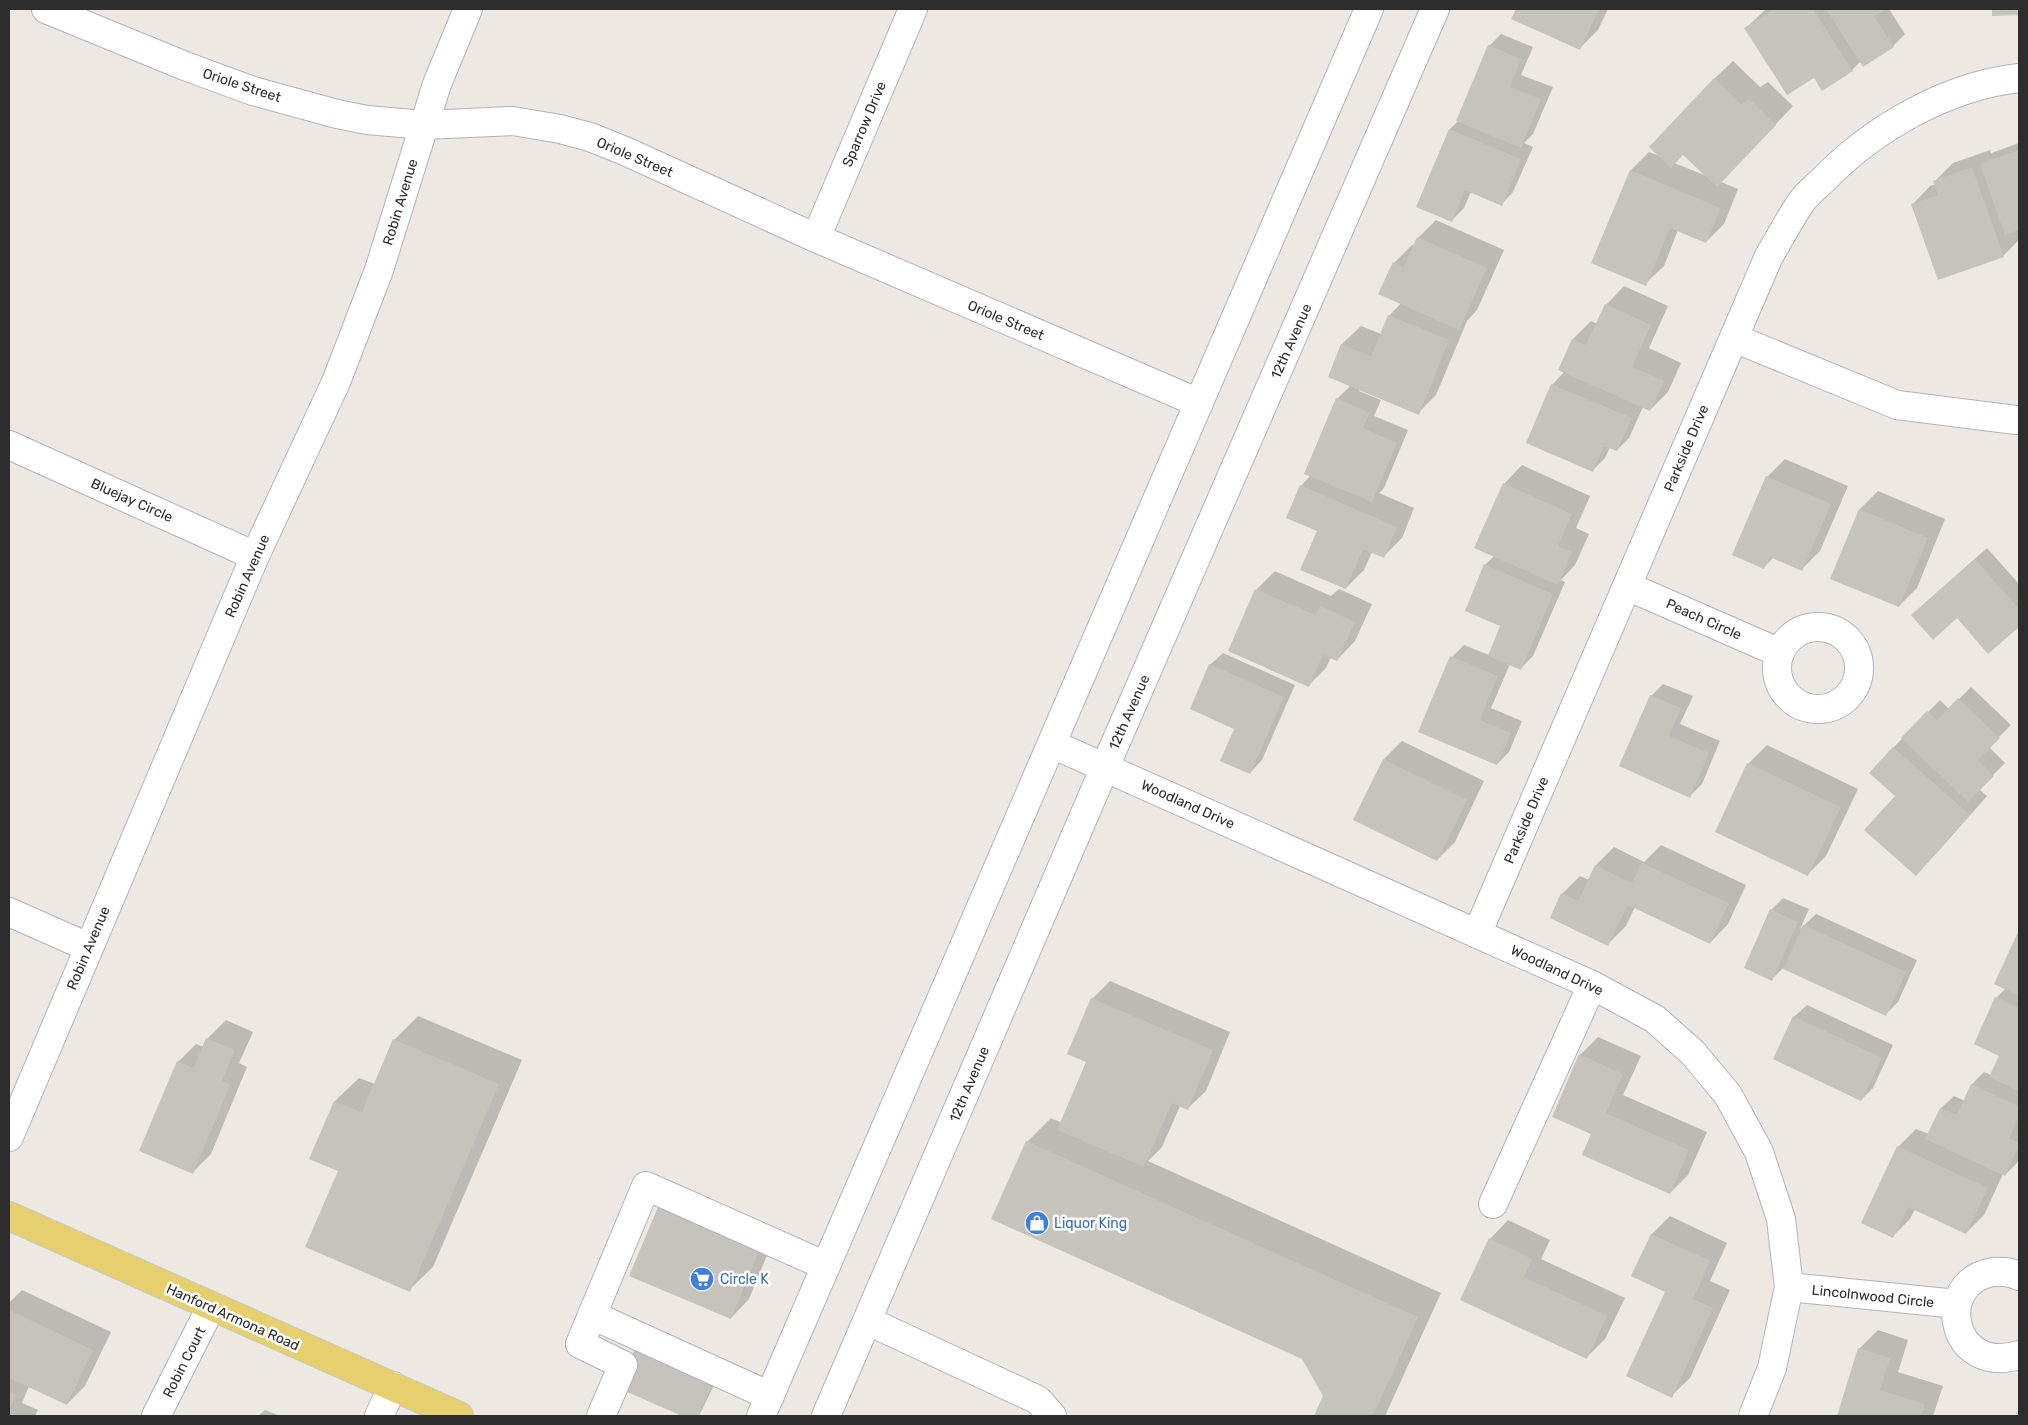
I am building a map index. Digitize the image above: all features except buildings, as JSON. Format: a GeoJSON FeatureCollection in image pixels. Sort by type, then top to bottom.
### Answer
{"type":"FeatureCollection","features":[{"type":"Feature","properties":{"kind":"main road","name":"Hanford Armona Road"},"geometry":{"type":"LineString","coordinates":[[9,1216],[459,1416]]}},
{"type":"Feature","properties":{"kind":"street","name":"Oriole Street"},"geometry":{"type":"LineString","coordinates":[[46,9],[185,66],[253,91],[337,114],[367,120],[424,125],[513,121],[560,129],[590,137],[816,238],[1199,403]]}},
{"type":"Feature","properties":{"kind":"street","name":"Robin Avenue"},"geometry":{"type":"LineString","coordinates":[[9,1137],[255,556],[336,382],[379,270],[437,84],[468,9]]}},
{"type":"Feature","properties":{"kind":"street","name":"Sparrow Drive"},"geometry":{"type":"LineString","coordinates":[[816,238],[912,9]]}},
{"type":"Feature","properties":{"kind":"street"},"geometry":{"type":"LineString","coordinates":[[592,1316],[766,1406],[1369,9]]}},
{"type":"Feature","properties":{"kind":"street","name":"12th Avenue"},"geometry":{"type":"LineString","coordinates":[[826,1416],[1105,767],[1435,9]]}},
{"type":"Feature","properties":{"kind":"street","name":"Parkside Drive"},"geometry":{"type":"LineString","coordinates":[[1477,934],[1768,256],[1803,200],[1846,156],[1893,123],[1945,97],[2005,79],[2019,78]]}},
{"type":"Feature","properties":{"kind":"street"},"geometry":{"type":"LineString","coordinates":[[1734,338],[1898,405],[2016,420]]}},
{"type":"Feature","properties":{"kind":"street","name":"Bluejay Circle"},"geometry":{"type":"LineString","coordinates":[[9,445],[255,556]]}},
{"type":"Feature","properties":{"kind":"street","name":"Peach Circle"},"geometry":{"type":"LineString","coordinates":[[1627,586],[1780,653]]}},
{"type":"Feature","properties":{"kind":"street","name":"Woodland Drive"},"geometry":{"type":"LineString","coordinates":[[1052,744],[1592,985],[1655,1019],[1693,1053],[1728,1095],[1759,1152],[1781,1219],[1789,1288],[1772,1368],[1754,1416]]}},
{"type":"Feature","properties":{"kind":"street"},"geometry":{"type":"LineString","coordinates":[[9,912],[88,947]]}},
{"type":"Feature","properties":{"kind":"street"},"geometry":{"type":"LineString","coordinates":[[1493,1204],[1592,985]]}},
{"type":"Feature","properties":{"kind":"street"},"geometry":{"type":"LineString","coordinates":[[601,1416],[622,1365],[580,1344],[646,1186],[826,1266]]}},
{"type":"Feature","properties":{"kind":"street"},"geometry":{"type":"LineString","coordinates":[[2019,1276],[2000,1271],[1986,1273],[1973,1280],[1963,1291],[1957,1304],[1956,1318],[1959,1333],[1968,1345],[1979,1354],[1993,1358],[2007,1358],[2019,1355]]}},
{"type":"Feature","properties":{"kind":"street","name":"Lincolnwood Circle"},"geometry":{"type":"LineString","coordinates":[[1789,1288],[1957,1304]]}},
{"type":"Feature","properties":{"kind":"street","name":"Robin Court"},"geometry":{"type":"LineString","coordinates":[[156,1416],[211,1307]]}},
{"type":"Feature","properties":{"kind":"street"},"geometry":{"type":"LineString","coordinates":[[868,1322],[1038,1400],[1052,1416]]}},
{"type":"Feature","properties":{"kind":"street"},"geometry":{"type":"LineString","coordinates":[[379,1416],[393,1386]]}},
{"type":"Feature","properties":{"kind":"place","name":"Liquor King"},"geometry":{"type":"Point","coordinates":[1037,1223]}},
{"type":"Feature","properties":{"kind":"place","name":"Circle K"},"geometry":{"type":"Point","coordinates":[702,1279]}}]}
